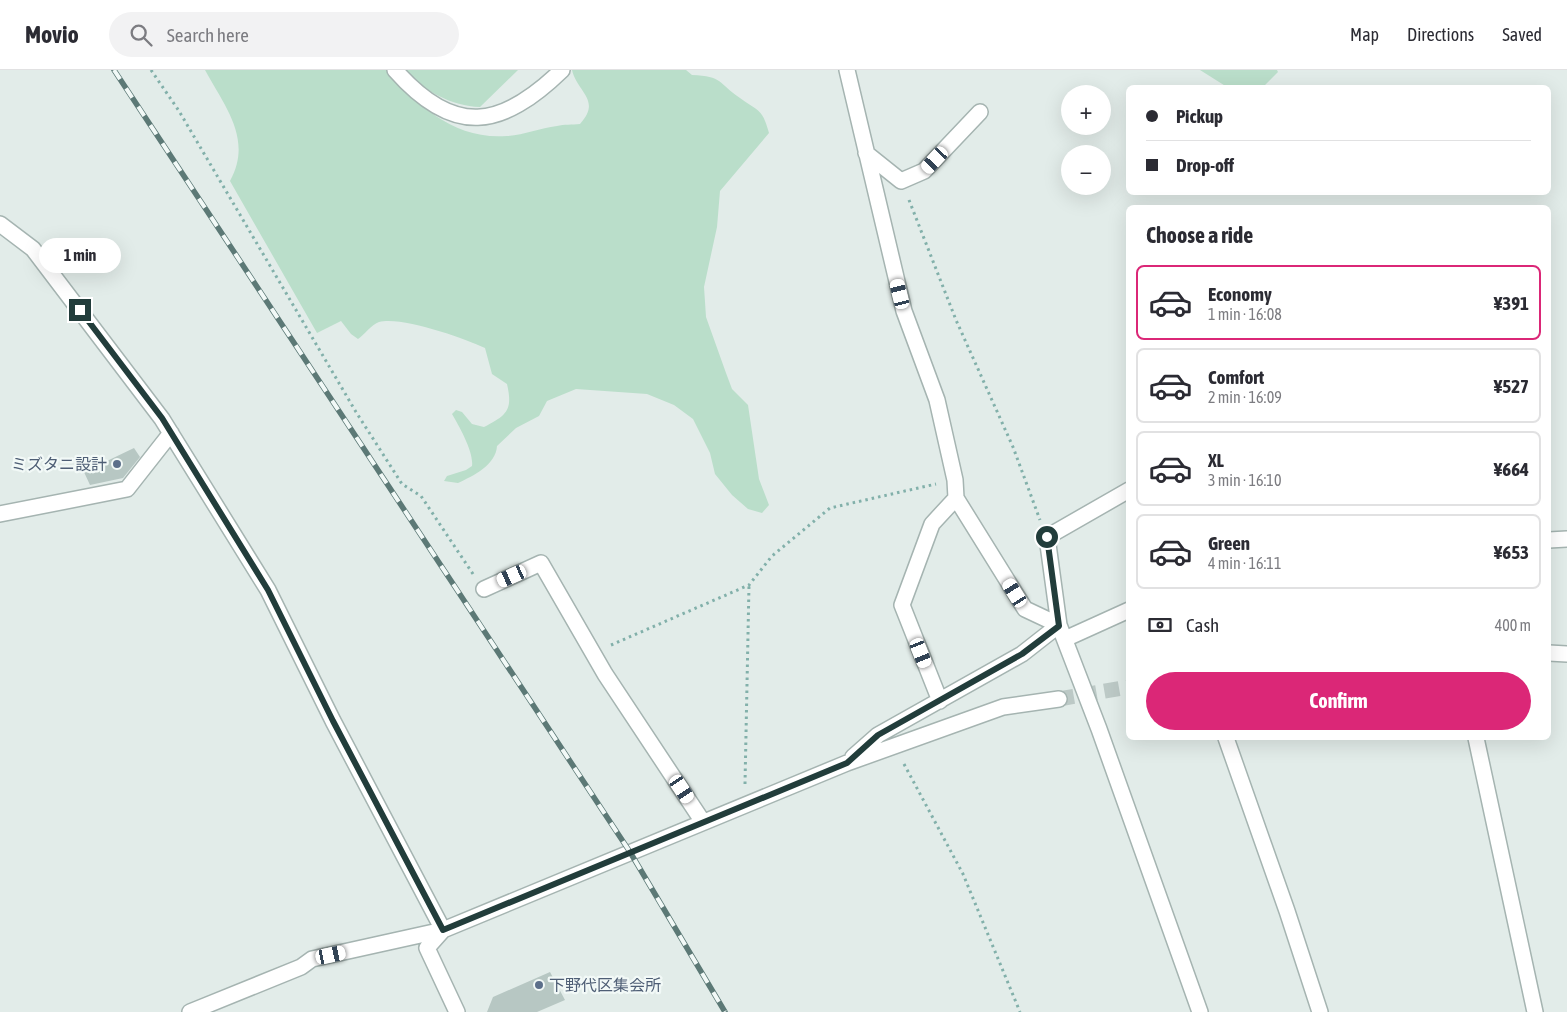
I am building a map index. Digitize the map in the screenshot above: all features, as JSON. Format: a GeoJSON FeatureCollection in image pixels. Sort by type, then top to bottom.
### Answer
{"type":"FeatureCollection","features":[{"type":"Feature","properties":{"kind":"street"},"geometry":{"type":"LineString","coordinates":[[395,70],[409,86],[435,107],[458,117],[483,118],[512,109],[550,82],[562,70]]}},
{"type":"Feature","properties":{"kind":"street"},"geometry":{"type":"LineString","coordinates":[[847,70],[904,311],[937,400],[955,480],[956,498],[1025,608],[1062,632]]}},
{"type":"Feature","properties":{"kind":"street"},"geometry":{"type":"LineString","coordinates":[[866,153],[901,181],[924,172],[980,112]]}},
{"type":"Feature","properties":{"kind":"street"},"geometry":{"type":"LineString","coordinates":[[0,224],[33,249],[171,433],[268,590],[443,930]]}},
{"type":"Feature","properties":{"kind":"street"},"geometry":{"type":"LineString","coordinates":[[0,514],[127,489],[171,433]]}},
{"type":"Feature","properties":{"kind":"street"},"geometry":{"type":"LineString","coordinates":[[1126,492],[1047,537],[1062,632],[1200,1012]]}},
{"type":"Feature","properties":{"kind":"street"},"geometry":{"type":"LineString","coordinates":[[940,701],[902,605],[932,524],[956,498]]}},
{"type":"Feature","properties":{"kind":"street"},"geometry":{"type":"LineString","coordinates":[[1551,540],[1567,539]]}},
{"type":"Feature","properties":{"kind":"street"},"geometry":{"type":"LineString","coordinates":[[484,589],[541,563],[592,653],[703,822]]}},
{"type":"Feature","properties":{"kind":"street"},"geometry":{"type":"LineString","coordinates":[[847,763],[878,735],[1062,632],[1126,611]]}},
{"type":"Feature","properties":{"kind":"street"},"geometry":{"type":"LineString","coordinates":[[1551,653],[1567,654]]}},
{"type":"Feature","properties":{"kind":"street"},"geometry":{"type":"LineString","coordinates":[[190,1012],[301,967],[312,959],[443,930],[847,763],[894,746],[1003,707],[1059,699]]}},
{"type":"Feature","properties":{"kind":"street"},"geometry":{"type":"LineString","coordinates":[[1227,740],[1287,911],[1320,1012]]}},
{"type":"Feature","properties":{"kind":"street"},"geometry":{"type":"LineString","coordinates":[[1476,740],[1535,1012]]}},
{"type":"Feature","properties":{"kind":"street"},"geometry":{"type":"LineString","coordinates":[[443,930],[427,948],[457,1012]]}},
{"type":"Feature","properties":{"kind":"path"},"geometry":{"type":"LineString","coordinates":[[152,70],[179,111],[356,412],[402,484],[420,496],[484,589]]}},
{"type":"Feature","properties":{"kind":"path"},"geometry":{"type":"LineString","coordinates":[[901,181],[956,320],[1013,447],[1047,537]]}},
{"type":"Feature","properties":{"kind":"path"},"geometry":{"type":"LineString","coordinates":[[592,653],[749,585],[772,556],[830,508],[955,480]]}},
{"type":"Feature","properties":{"kind":"path"},"geometry":{"type":"LineString","coordinates":[[745,805],[749,585]]}},
{"type":"Feature","properties":{"kind":"path"},"geometry":{"type":"LineString","coordinates":[[894,746],[963,874],[1020,1012]]}},
{"type":"Feature","properties":{"kind":"green space"},"geometry":{"type":"Polygon","coordinates":[[[205,70],[386,70],[411,96],[439,118],[470,132],[488,136],[507,136],[560,125],[580,124],[589,109],[588,102],[572,70],[686,70],[692,75],[709,77],[719,81],[759,111],[769,133],[720,191],[717,227],[704,287],[706,317],[726,373],[732,389],[748,405],[759,479],[769,505],[762,513],[748,509],[732,495],[715,474],[710,453],[693,419],[674,405],[647,394],[576,389],[547,401],[539,416],[516,428],[497,446],[493,459],[483,469],[458,483],[444,481],[447,476],[472,466],[471,454],[452,414],[456,410],[462,412],[472,424],[484,427],[492,423],[503,415],[508,406],[509,393],[507,384],[492,374],[485,348],[432,329],[402,322],[379,322],[358,339],[351,334],[341,321],[317,333],[230,181],[239,151],[237,137],[228,110],[205,70]]]}},
{"type":"Feature","properties":{"kind":"green space"},"geometry":{"type":"Polygon","coordinates":[[[406,70],[518,70],[480,107],[459,104],[439,96],[421,85],[406,70]]]}},
{"type":"Feature","properties":{"kind":"green space"},"geometry":{"type":"Polygon","coordinates":[[[1200,70],[1277,70],[1278,72],[1265,85],[1224,85],[1200,70]]]}},
{"type":"Feature","properties":{"kind":"building","name":"ミズタニ設計"},"geometry":{"type":"Polygon","coordinates":[[[134,448],[140,457],[123,478],[90,485],[84,472],[134,448]]]}},
{"type":"Feature","properties":{"kind":"building","name":"下野代区集会所"},"geometry":{"type":"Polygon","coordinates":[[[550,972],[565,1000],[537,1012],[487,1012],[493,997],[550,972]]]}},
{"type":"Feature","properties":{"kind":"tunnel"},"geometry":{"type":"LineString","coordinates":[[1059,699],[1126,688]]}},
{"type":"Feature","properties":{"kind":"railway"},"geometry":{"type":"LineString","coordinates":[[114,70],[630,852],[725,1012]]}},
{"type":"Feature","properties":{"kind":"place","name":"ミズタニ設計"},"geometry":{"type":"Point","coordinates":[117,464]}},
{"type":"Feature","properties":{"kind":"place","name":"下野代区集会所"},"geometry":{"type":"Point","coordinates":[539,985]}},
{"type":"Feature","properties":{"kind":"route"},"geometry":{"type":"LineString","coordinates":[[80,310],[162,418],[268,590],[333,721],[443,930],[847,763],[878,735],[1022,654],[1059,626],[1047,537]]}}]}
